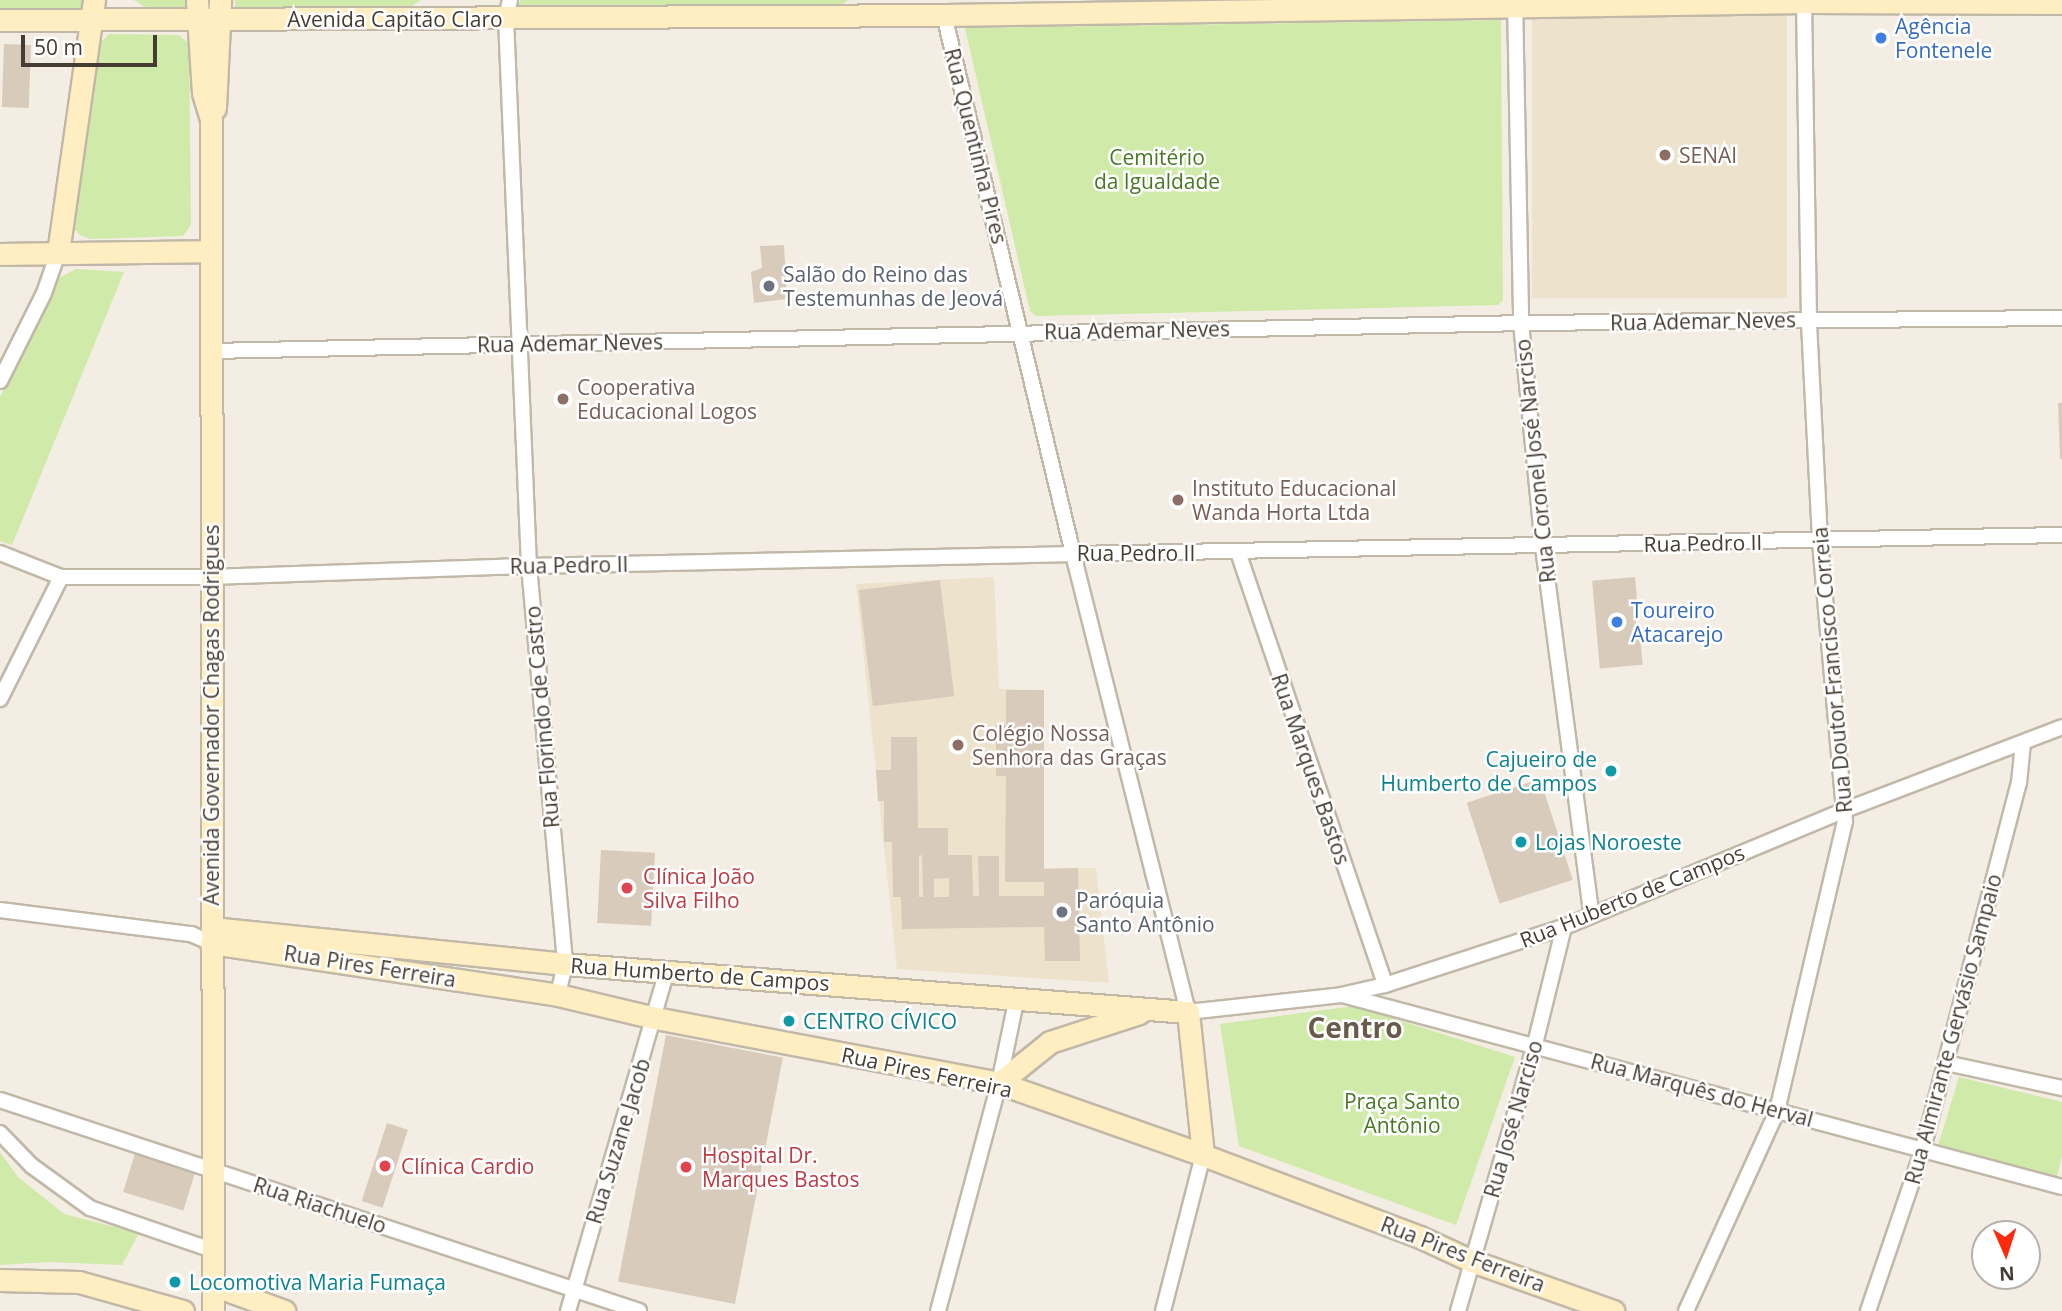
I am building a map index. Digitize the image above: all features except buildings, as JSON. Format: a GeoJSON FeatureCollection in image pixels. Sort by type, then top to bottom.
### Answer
{"type":"FeatureCollection","features":[{"type":"Feature","properties":{"kind":"street"},"geometry":{"type":"LineString","coordinates":[[124,0],[132,9],[149,19]]}},
{"type":"Feature","properties":{"kind":"street","name":"Avenida Capitão Claro"},"geometry":{"type":"LineString","coordinates":[[0,20],[93,10],[149,19],[197,10],[872,7],[950,10],[1804,1],[2062,3]]}},
{"type":"Feature","properties":{"kind":"street","name":"Rua Doutor Francisco Correia"},"geometry":{"type":"LineString","coordinates":[[1686,1311],[1777,1111],[1845,822],[1820,540],[1809,320],[1804,1]]}},
{"type":"Feature","properties":{"kind":"street","name":"Rua Coronel José Narciso"},"geometry":{"type":"LineString","coordinates":[[1516,3],[1521,323],[1543,547],[1591,914]]}},
{"type":"Feature","properties":{"kind":"street","name":"Rua Florindo de Castro"},"geometry":{"type":"LineString","coordinates":[[508,9],[528,566],[565,964],[558,995]]}},
{"type":"Feature","properties":{"kind":"street"},"geometry":{"type":"LineString","coordinates":[[0,381],[44,293],[58,253],[93,10]]}},
{"type":"Feature","properties":{"kind":"street","name":"Avenida Governador Chagas Rodrigues"},"geometry":{"type":"LineString","coordinates":[[197,10],[203,93],[211,119],[210,578],[205,935],[213,1311]]}},
{"type":"Feature","properties":{"kind":"street","name":"Avenida Governador Chagas Rodrigues"},"geometry":{"type":"LineString","coordinates":[[211,119],[215,108],[220,10]]}},
{"type":"Feature","properties":{"kind":"street","name":"Rua Quentinha Pires"},"geometry":{"type":"LineString","coordinates":[[950,10],[1073,554],[1188,1012]]}},
{"type":"Feature","properties":{"kind":"street"},"geometry":{"type":"LineString","coordinates":[[0,254],[211,251]]}},
{"type":"Feature","properties":{"kind":"street","name":"Rua Ademar Neves"},"geometry":{"type":"LineString","coordinates":[[211,351],[1521,323],[2062,318]]}},
{"type":"Feature","properties":{"kind":"street","name":"Rua Pedro II"},"geometry":{"type":"LineString","coordinates":[[61,577],[210,578],[528,566],[2062,536]]}},
{"type":"Feature","properties":{"kind":"street","name":"Rua Marques Bastos"},"geometry":{"type":"LineString","coordinates":[[1238,552],[1385,985]]}},
{"type":"Feature","properties":{"kind":"street"},"geometry":{"type":"LineString","coordinates":[[0,553],[61,577],[0,699]]}},
{"type":"Feature","properties":{"kind":"street","name":"Rua Huberto de Campos"},"geometry":{"type":"LineString","coordinates":[[1188,1012],[1341,995],[1385,985],[1564,927],[1845,810],[2062,727]]}},
{"type":"Feature","properties":{"kind":"street","name":"Rua Almirante Gervásio Sampaio"},"geometry":{"type":"LineString","coordinates":[[1868,1311],[1922,1152],[2019,783],[2023,743]]}},
{"type":"Feature","properties":{"kind":"street"},"geometry":{"type":"LineString","coordinates":[[0,910],[205,935]]}},
{"type":"Feature","properties":{"kind":"street","name":"Rua José Narciso"},"geometry":{"type":"LineString","coordinates":[[1458,1311],[1535,1045],[1564,927]]}},
{"type":"Feature","properties":{"kind":"street","name":"Rua Humberto de Campos"},"geometry":{"type":"LineString","coordinates":[[205,935],[1188,1012]]}},
{"type":"Feature","properties":{"kind":"street","name":"Rua Pires Ferreira"},"geometry":{"type":"LineString","coordinates":[[205,935],[558,995],[655,1018],[999,1083],[1203,1155],[1419,1237],[1472,1261],[1614,1311]]}},
{"type":"Feature","properties":{"kind":"street","name":"Rua Suzane Jacob"},"geometry":{"type":"LineString","coordinates":[[568,1311],[667,971]]}},
{"type":"Feature","properties":{"kind":"street","name":"Rua Marquês do Herval"},"geometry":{"type":"LineString","coordinates":[[1341,995],[1535,1045],[1922,1152],[2062,1186]]}},
{"type":"Feature","properties":{"kind":"street"},"geometry":{"type":"LineString","coordinates":[[938,1311],[999,1083],[1017,998]]}},
{"type":"Feature","properties":{"kind":"street"},"geometry":{"type":"LineString","coordinates":[[999,1083],[1050,1042],[1151,1009]]}},
{"type":"Feature","properties":{"kind":"street"},"geometry":{"type":"LineString","coordinates":[[1163,1311],[1203,1155],[1188,1012]]}},
{"type":"Feature","properties":{"kind":"street"},"geometry":{"type":"LineString","coordinates":[[1946,1063],[2062,1088]]}},
{"type":"Feature","properties":{"kind":"street","name":"Rua Riachuelo"},"geometry":{"type":"LineString","coordinates":[[0,1100],[639,1311]]}},
{"type":"Feature","properties":{"kind":"street"},"geometry":{"type":"LineString","coordinates":[[0,1133],[32,1166],[90,1208],[212,1250]]}},
{"type":"Feature","properties":{"kind":"street"},"geometry":{"type":"LineString","coordinates":[[0,1280],[79,1282],[183,1311]]}},
{"type":"Feature","properties":{"kind":"street"},"geometry":{"type":"LineString","coordinates":[[213,1285],[284,1311]]}},
{"type":"Feature","properties":{"kind":"shaded area","name":"SENAI"},"geometry":{"type":"Polygon","coordinates":[[[1532,16],[1787,16],[1787,298],[1532,298],[1532,16]]]}},
{"type":"Feature","properties":{"kind":"shaded area","name":"Colégio Nossa Senhora das Graças"},"geometry":{"type":"Polygon","coordinates":[[[994,577],[999,689],[1044,690],[1044,868],[1096,868],[1109,983],[897,969],[856,584],[994,577]]]}},
{"type":"Feature","properties":{"kind":"green space"},"geometry":{"type":"Polygon","coordinates":[[[0,0],[81,0],[81,8],[0,8],[0,0]]]}},
{"type":"Feature","properties":{"kind":"green space"},"geometry":{"type":"Polygon","coordinates":[[[134,0],[190,0],[190,10],[148,9],[134,0]]]}},
{"type":"Feature","properties":{"kind":"green space"},"geometry":{"type":"Polygon","coordinates":[[[235,0],[421,0],[410,7],[235,8],[235,0]]]}},
{"type":"Feature","properties":{"kind":"green space"},"geometry":{"type":"Polygon","coordinates":[[[521,0],[849,0],[839,6],[516,7],[521,0]]]}},
{"type":"Feature","properties":{"kind":"green space","name":"Cemitério da Igualdade"},"geometry":{"type":"Polygon","coordinates":[[[1501,20],[1503,300],[1498,305],[1036,316],[1030,311],[965,28],[1501,20]]]}},
{"type":"Feature","properties":{"kind":"green space"},"geometry":{"type":"Polygon","coordinates":[[[109,34],[179,35],[189,44],[191,225],[183,236],[91,239],[80,235],[72,226],[100,43],[109,34]]]}},
{"type":"Feature","properties":{"kind":"green space"},"geometry":{"type":"Polygon","coordinates":[[[76,269],[124,272],[12,545],[0,541],[0,397],[59,278],[76,269]]]}},
{"type":"Feature","properties":{"kind":"green space","name":"Praça Santo Antônio"},"geometry":{"type":"Polygon","coordinates":[[[1354,1006],[1515,1057],[1456,1225],[1239,1146],[1220,1024],[1354,1006]]]}},
{"type":"Feature","properties":{"kind":"green space"},"geometry":{"type":"Polygon","coordinates":[[[1959,1077],[2062,1102],[2062,1155],[2056,1180],[1937,1149],[1959,1077]]]}},
{"type":"Feature","properties":{"kind":"green space"},"geometry":{"type":"Polygon","coordinates":[[[0,1152],[18,1177],[64,1214],[139,1233],[122,1265],[49,1262],[0,1265],[0,1152]]]}},
{"type":"Feature","properties":{"kind":"place","name":"Agência Fontenele"},"geometry":{"type":"Point","coordinates":[1881,38]}},
{"type":"Feature","properties":{"kind":"place","name":"SENAI"},"geometry":{"type":"Point","coordinates":[1665,155]}},
{"type":"Feature","properties":{"kind":"place","name":"Salão do Reino das Testemunhas de Jeová"},"geometry":{"type":"Point","coordinates":[769,286]}},
{"type":"Feature","properties":{"kind":"place","name":"Cooperativa Educacional Logos"},"geometry":{"type":"Point","coordinates":[563,399]}},
{"type":"Feature","properties":{"kind":"place","name":"Instituto Educacional Wanda Horta Ltda"},"geometry":{"type":"Point","coordinates":[1178,500]}},
{"type":"Feature","properties":{"kind":"place","name":"Toureiro Atacarejo"},"geometry":{"type":"Point","coordinates":[1617,622]}},
{"type":"Feature","properties":{"kind":"place","name":"Colégio Nossa Senhora das Graças"},"geometry":{"type":"Point","coordinates":[958,745]}},
{"type":"Feature","properties":{"kind":"place","name":"Cajueiro de Humberto de Campos"},"geometry":{"type":"Point","coordinates":[1611,771]}},
{"type":"Feature","properties":{"kind":"place","name":"Lojas Noroeste"},"geometry":{"type":"Point","coordinates":[1521,842]}},
{"type":"Feature","properties":{"kind":"place","name":"Clínica João Silva Filho"},"geometry":{"type":"Point","coordinates":[627,888]}},
{"type":"Feature","properties":{"kind":"place","name":"Paróquia Santo Antônio"},"geometry":{"type":"Point","coordinates":[1062,912]}},
{"type":"Feature","properties":{"kind":"place","name":"CENTRO CÍVICO"},"geometry":{"type":"Point","coordinates":[789,1021]}},
{"type":"Feature","properties":{"kind":"place","name":"Clínica Cardio"},"geometry":{"type":"Point","coordinates":[385,1166]}},
{"type":"Feature","properties":{"kind":"place","name":"Hospital Dr. Marques Bastos"},"geometry":{"type":"Point","coordinates":[686,1167]}},
{"type":"Feature","properties":{"kind":"place","name":"Locomotiva Maria Fumaça"},"geometry":{"type":"Point","coordinates":[175,1282]}},
{"type":"Feature","properties":{"kind":"district","name":"Centro"},"geometry":{"type":"Point","coordinates":[1355,1027]}}]}
